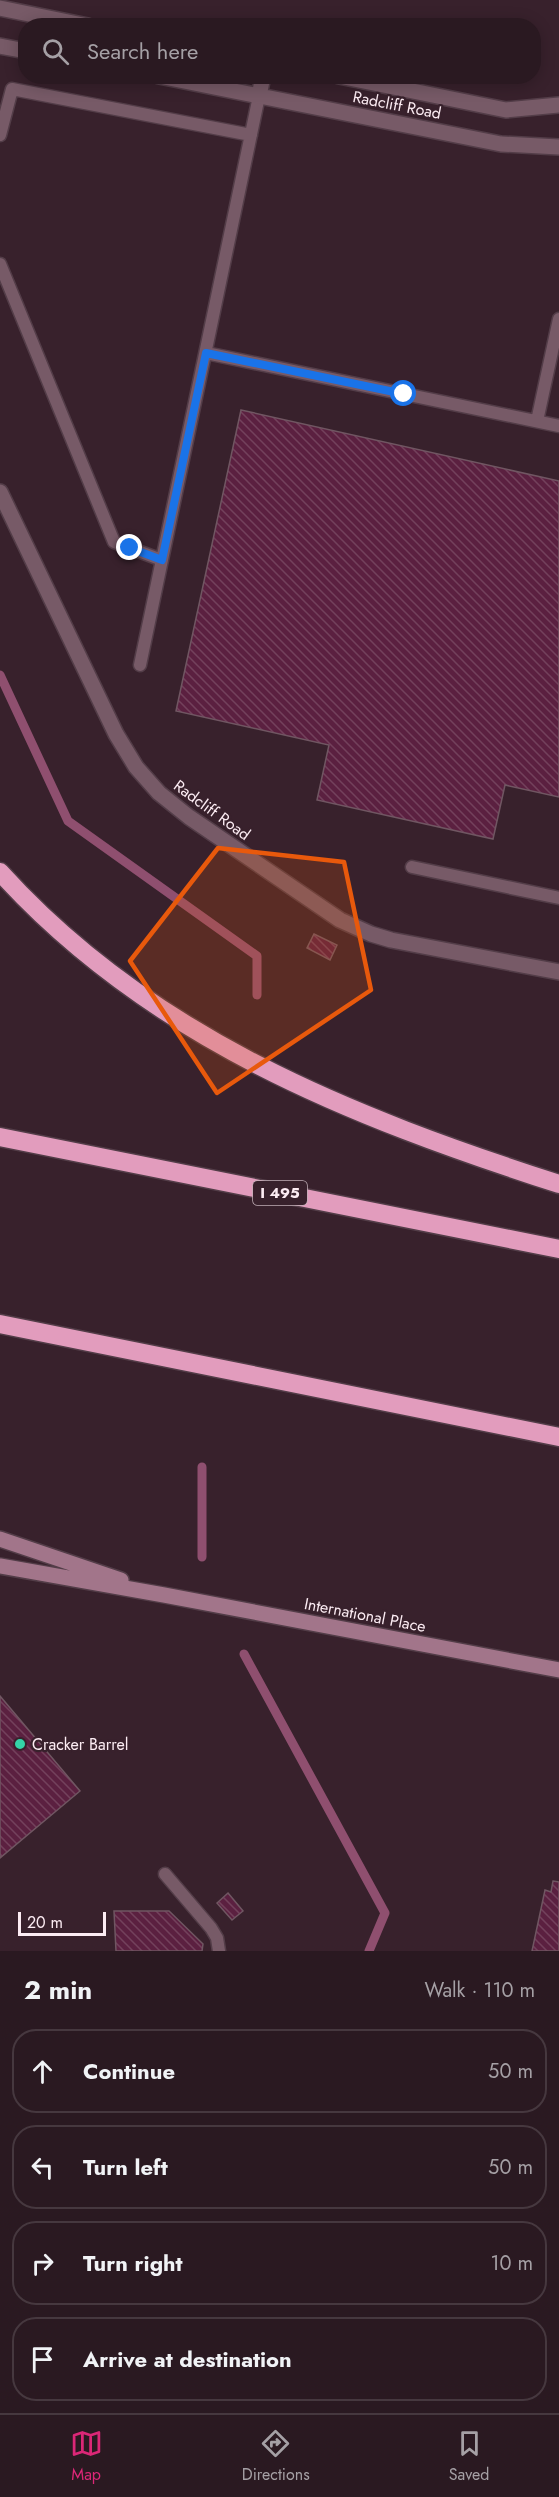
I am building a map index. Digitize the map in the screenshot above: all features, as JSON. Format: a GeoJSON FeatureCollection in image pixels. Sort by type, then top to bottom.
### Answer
{"type":"FeatureCollection","features":[{"type":"Feature","properties":{"kind":"highway"},"geometry":{"type":"LineString","coordinates":[[0,872],[34,909],[84,954],[178,1022],[240,1056],[312,1091],[386,1123],[559,1184]]}},
{"type":"Feature","properties":{"kind":"highway","name":"I 495"},"geometry":{"type":"LineString","coordinates":[[0,1137],[559,1249]]}},
{"type":"Feature","properties":{"kind":"highway"},"geometry":{"type":"LineString","coordinates":[[0,1324],[559,1437]]}},
{"type":"Feature","properties":{"kind":"main road","name":"International Place"},"geometry":{"type":"LineString","coordinates":[[0,1539],[164,1595]]}},
{"type":"Feature","properties":{"kind":"main road","name":"International Place"},"geometry":{"type":"LineString","coordinates":[[0,1566],[559,1670]]}},
{"type":"Feature","properties":{"kind":"street"},"geometry":{"type":"LineString","coordinates":[[0,8],[49,18]]}},
{"type":"Feature","properties":{"kind":"street"},"geometry":{"type":"LineString","coordinates":[[0,46],[18,49]]}},
{"type":"Feature","properties":{"kind":"street","name":"Radcliff Road"},"geometry":{"type":"LineString","coordinates":[[199,84],[501,144],[559,147]]}},
{"type":"Feature","properties":{"kind":"street"},"geometry":{"type":"LineString","coordinates":[[259,96],[261,84]]}},
{"type":"Feature","properties":{"kind":"street","name":"Radcliff Road"},"geometry":{"type":"LineString","coordinates":[[378,84],[506,110],[559,105]]}},
{"type":"Feature","properties":{"kind":"street","name":"Radcliff Road"},"geometry":{"type":"LineString","coordinates":[[0,492],[116,734],[141,774],[159,793],[189,817],[321,908],[357,929],[426,948],[559,972]]}},
{"type":"Feature","properties":{"kind":"lane"},"geometry":{"type":"LineString","coordinates":[[0,135],[12,89],[251,135]]}},
{"type":"Feature","properties":{"kind":"lane"},"geometry":{"type":"LineString","coordinates":[[140,665],[259,96]]}},
{"type":"Feature","properties":{"kind":"lane"},"geometry":{"type":"LineString","coordinates":[[0,264],[114,542],[162,560]]}},
{"type":"Feature","properties":{"kind":"lane"},"geometry":{"type":"LineString","coordinates":[[537,422],[559,319]]}},
{"type":"Feature","properties":{"kind":"lane"},"geometry":{"type":"LineString","coordinates":[[206,353],[559,426]]}},
{"type":"Feature","properties":{"kind":"lane"},"geometry":{"type":"LineString","coordinates":[[412,867],[559,898]]}},
{"type":"Feature","properties":{"kind":"lane"},"geometry":{"type":"LineString","coordinates":[[165,1874],[211,1928],[217,1938],[219,1951]]}},
{"type":"Feature","properties":{"kind":"highlighted area"},"geometry":{"type":"Polygon","coordinates":[[[218,848],[344,862],[371,990],[217,1093],[130,961],[218,848]]]}},
{"type":"Feature","properties":{"kind":"building"},"geometry":{"type":"Polygon","coordinates":[[[241,410],[559,481],[559,797],[505,785],[493,839],[317,800],[329,745],[176,711],[241,410]]]}},
{"type":"Feature","properties":{"kind":"building"},"geometry":{"type":"Polygon","coordinates":[[[314,934],[337,945],[330,960],[307,948],[314,934]]]}},
{"type":"Feature","properties":{"kind":"building","name":"Cracker Barrel"},"geometry":{"type":"Polygon","coordinates":[[[0,1696],[80,1791],[0,1858],[0,1696]]]}},
{"type":"Feature","properties":{"kind":"building"},"geometry":{"type":"Polygon","coordinates":[[[553,1881],[559,1882],[559,1951],[532,1951],[545,1890],[551,1892],[553,1881]]]}},
{"type":"Feature","properties":{"kind":"building"},"geometry":{"type":"Polygon","coordinates":[[[228,1893],[243,1911],[232,1920],[217,1903],[228,1893]]]}},
{"type":"Feature","properties":{"kind":"building"},"geometry":{"type":"Polygon","coordinates":[[[114,1911],[169,1911],[203,1944],[202,1951],[116,1951],[114,1911]]]}},
{"type":"Feature","properties":{"kind":"waterway"},"geometry":{"type":"LineString","coordinates":[[0,675],[68,821],[257,956],[257,995]]}},
{"type":"Feature","properties":{"kind":"waterway"},"geometry":{"type":"LineString","coordinates":[[202,1467],[202,1557]]}},
{"type":"Feature","properties":{"kind":"waterway"},"geometry":{"type":"LineString","coordinates":[[244,1654],[385,1913],[369,1951]]}},
{"type":"Feature","properties":{"kind":"place","name":"Cracker Barrel"},"geometry":{"type":"Point","coordinates":[20,1744]}},
{"type":"Feature","properties":{"kind":"route"},"geometry":{"type":"LineString","coordinates":[[130,548],[162,560],[206,353],[404,394]]}}]}
